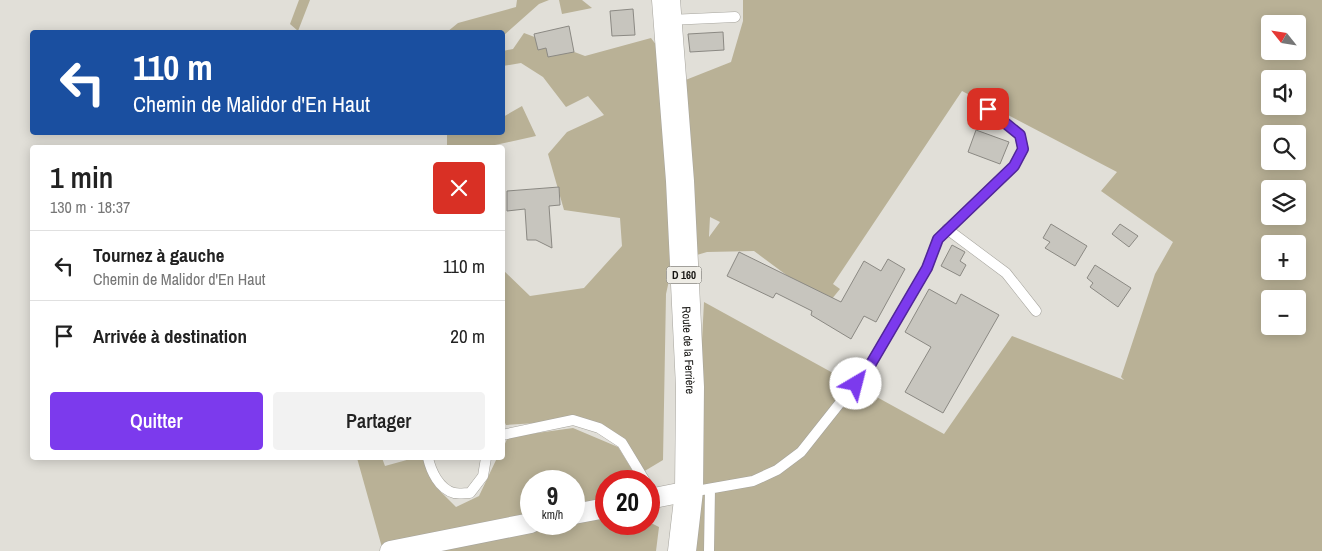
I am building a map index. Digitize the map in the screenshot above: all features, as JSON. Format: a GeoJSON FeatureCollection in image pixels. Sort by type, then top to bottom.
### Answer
{"type":"FeatureCollection","features":[{"type":"Feature","properties":{"kind":"main road","name":"Route de la Ferrière"},"geometry":{"type":"LineString","coordinates":[[667,10],[680,181],[689,378],[699,490],[682,551]]}},
{"type":"Feature","properties":{"kind":"street"},"geometry":{"type":"LineString","coordinates":[[660,492],[699,490]]}},
{"type":"Feature","properties":{"kind":"street"},"geometry":{"type":"LineString","coordinates":[[390,551],[520,525]]}},
{"type":"Feature","properties":{"kind":"lane"},"geometry":{"type":"LineString","coordinates":[[667,10],[735,17]]}},
{"type":"Feature","properties":{"kind":"lane"},"geometry":{"type":"LineString","coordinates":[[709,551],[699,490],[752,481],[777,470],[801,452],[846,394],[865,374],[927,268],[938,239],[1014,166],[1023,149],[1020,135],[988,109]]}},
{"type":"Feature","properties":{"kind":"lane"},"geometry":{"type":"LineString","coordinates":[[948,229],[1006,273],[1036,311]]}},
{"type":"Feature","properties":{"kind":"lane"},"geometry":{"type":"LineString","coordinates":[[505,433],[573,420],[599,428],[622,442],[637,470]]}},
{"type":"Feature","properties":{"kind":"lane"},"geometry":{"type":"LineString","coordinates":[[428,460],[431,470],[443,488],[455,494],[470,493],[483,476],[486,460]]}},
{"type":"Feature","properties":{"kind":"shaded area"},"geometry":{"type":"Polygon","coordinates":[[[299,0],[310,0],[298,30],[290,24],[299,0]]]}},
{"type":"Feature","properties":{"kind":"shaded area"},"geometry":{"type":"Polygon","coordinates":[[[517,0],[549,0],[539,4],[505,34],[505,30],[449,30],[458,23],[516,7],[517,0]]]}},
{"type":"Feature","properties":{"kind":"shaded area"},"geometry":{"type":"Polygon","coordinates":[[[559,0],[582,0],[592,8],[562,14],[559,0]]]}},
{"type":"Feature","properties":{"kind":"shaded area"},"geometry":{"type":"Polygon","coordinates":[[[743,0],[1322,0],[1322,551],[691,551],[704,302],[944,434],[1012,336],[1124,380],[1121,377],[1155,274],[1173,242],[1101,191],[1117,172],[962,91],[833,284],[840,289],[827,305],[754,251],[707,252],[673,262],[666,294],[663,460],[646,470],[642,470],[622,438],[571,416],[537,423],[506,425],[505,272],[530,296],[584,288],[622,246],[620,218],[564,210],[548,154],[567,132],[604,115],[588,96],[566,107],[543,77],[521,63],[505,66],[505,51],[513,49],[524,33],[585,56],[651,38],[683,81],[731,62],[743,21],[743,0]],[[710,217],[709,236],[709,237],[720,222],[710,217]]]}},
{"type":"Feature","properties":{"kind":"shaded area"},"geometry":{"type":"Polygon","coordinates":[[[522,106],[536,136],[495,145],[447,145],[447,135],[505,135],[505,116],[522,106]]]}},
{"type":"Feature","properties":{"kind":"shaded area"},"geometry":{"type":"Polygon","coordinates":[[[573,428],[618,447],[632,470],[595,470],[595,535],[658,535],[656,551],[383,551],[358,460],[383,460],[385,466],[407,460],[426,460],[436,487],[456,507],[479,496],[496,460],[505,460],[505,444],[508,437],[573,428]]]}},
{"type":"Feature","properties":{"kind":"building"},"geometry":{"type":"Polygon","coordinates":[[[633,9],[635,35],[612,36],[610,11],[633,9]]]}},
{"type":"Feature","properties":{"kind":"building"},"geometry":{"type":"Polygon","coordinates":[[[569,26],[574,52],[548,57],[546,48],[538,50],[534,34],[569,26]]]}},
{"type":"Feature","properties":{"kind":"building"},"geometry":{"type":"Polygon","coordinates":[[[723,32],[724,50],[690,52],[688,34],[723,32]]]}},
{"type":"Feature","properties":{"kind":"building"},"geometry":{"type":"Polygon","coordinates":[[[976,130],[1009,142],[1000,164],[968,152],[976,130]]]}},
{"type":"Feature","properties":{"kind":"building"},"geometry":{"type":"Polygon","coordinates":[[[559,187],[560,205],[549,206],[552,248],[536,240],[527,240],[525,209],[507,211],[507,191],[559,187]]]}},
{"type":"Feature","properties":{"kind":"building"},"geometry":{"type":"Polygon","coordinates":[[[1051,224],[1087,246],[1075,266],[1045,248],[1050,242],[1043,238],[1051,224]]]}},
{"type":"Feature","properties":{"kind":"building"},"geometry":{"type":"Polygon","coordinates":[[[1120,224],[1138,236],[1129,247],[1112,234],[1120,224]]]}},
{"type":"Feature","properties":{"kind":"building"},"geometry":{"type":"Polygon","coordinates":[[[952,245],[965,252],[960,261],[966,265],[960,276],[941,266],[952,245]]]}},
{"type":"Feature","properties":{"kind":"building"},"geometry":{"type":"Polygon","coordinates":[[[739,252],[841,302],[864,261],[881,271],[888,259],[905,269],[876,322],[864,316],[851,339],[811,315],[812,311],[776,293],[773,298],[727,276],[739,252]]]}},
{"type":"Feature","properties":{"kind":"building"},"geometry":{"type":"Polygon","coordinates":[[[1095,265],[1131,288],[1118,307],[1090,287],[1093,283],[1087,278],[1095,265]]]}},
{"type":"Feature","properties":{"kind":"building"},"geometry":{"type":"Polygon","coordinates":[[[929,289],[956,304],[961,294],[999,315],[943,413],[905,392],[931,347],[905,332],[929,289]]]}},
{"type":"Feature","properties":{"kind":"route"},"geometry":{"type":"LineString","coordinates":[[856,384],[865,374],[927,268],[938,239],[1014,166],[1023,149],[1020,135],[988,109]]}}]}
